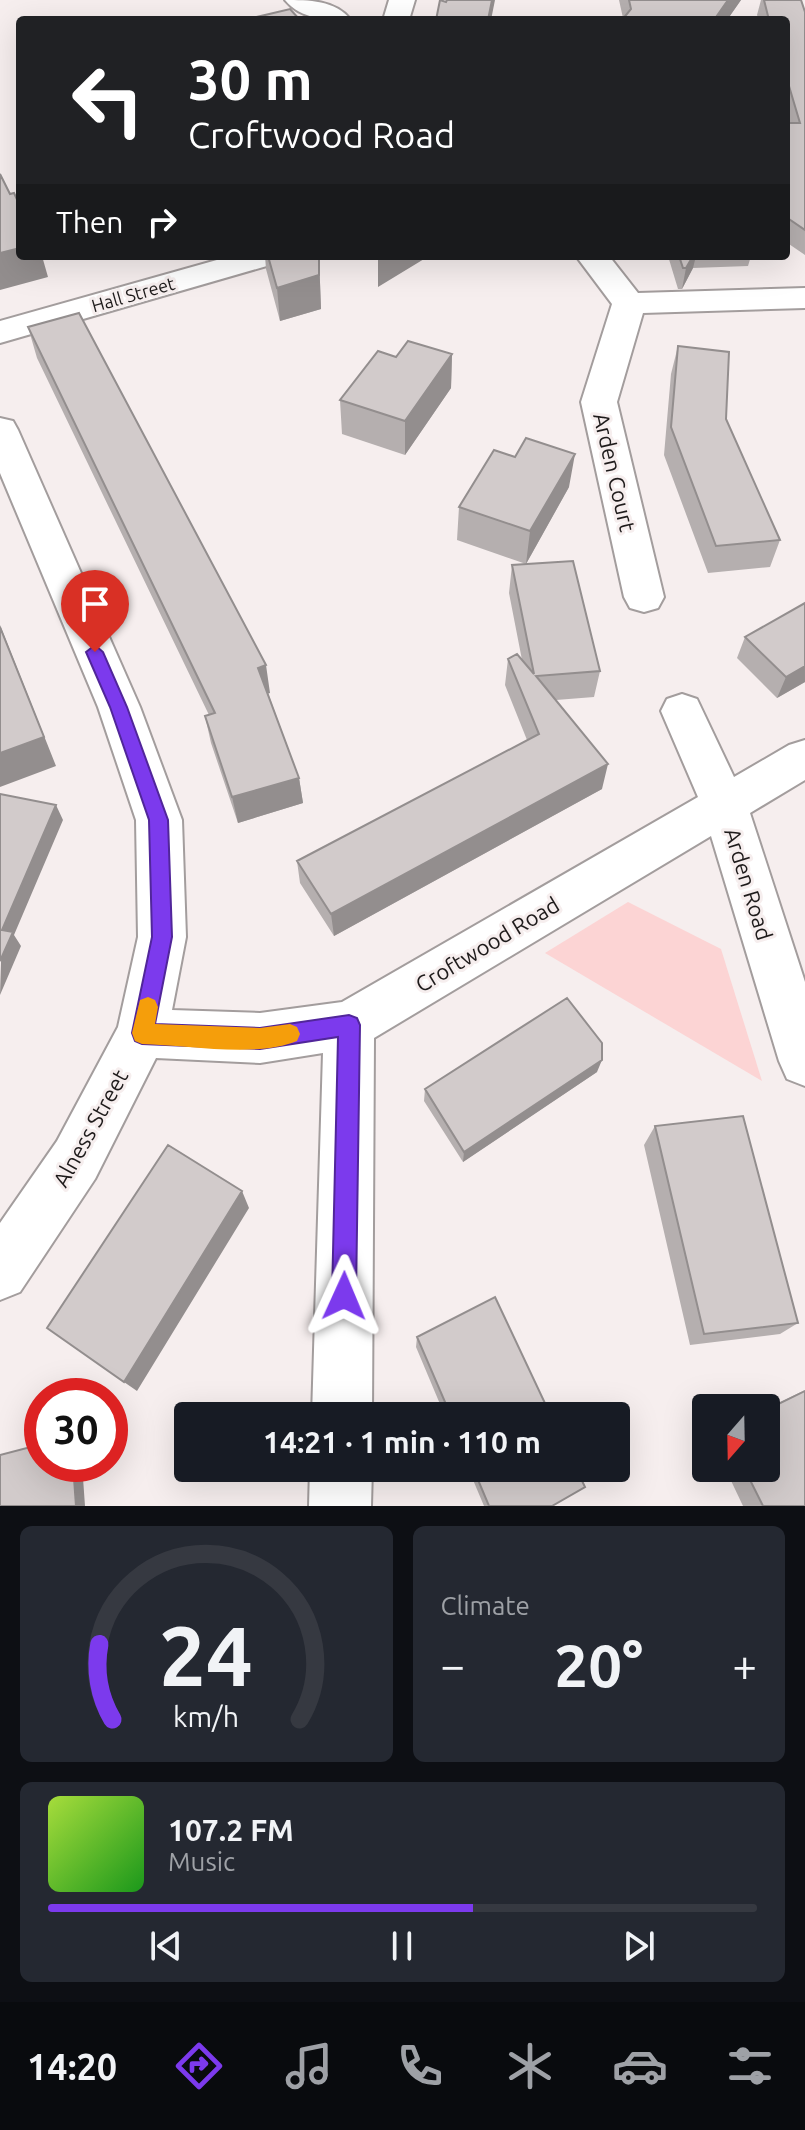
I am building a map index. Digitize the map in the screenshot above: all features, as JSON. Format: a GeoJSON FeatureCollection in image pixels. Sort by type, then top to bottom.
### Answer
{"type":"FeatureCollection","features":[{"type":"Feature","properties":{"kind":"street"},"geometry":{"type":"LineString","coordinates":[[298,0],[330,16]]}},
{"type":"Feature","properties":{"kind":"street","name":"Hall Street"},"geometry":{"type":"LineString","coordinates":[[0,332],[252,260]]}},
{"type":"Feature","properties":{"kind":"street"},"geometry":{"type":"LineString","coordinates":[[595,260],[629,303],[805,298]]}},
{"type":"Feature","properties":{"kind":"street","name":"Arden Court"},"geometry":{"type":"LineString","coordinates":[[629,303],[599,402],[644,597]]}},
{"type":"Feature","properties":{"kind":"street","name":"Alness Street"},"geometry":{"type":"LineString","coordinates":[[0,430],[119,707],[159,820],[162,937],[142,1033],[76,1160],[0,1272]]}},
{"type":"Feature","properties":{"kind":"street","name":"Arden Road"},"geometry":{"type":"LineString","coordinates":[[682,711],[724,804],[805,1061]]}},
{"type":"Feature","properties":{"kind":"street","name":"Croftwood Road"},"geometry":{"type":"LineString","coordinates":[[142,1033],[260,1038],[349,1025],[805,758]]}},
{"type":"Feature","properties":{"kind":"street"},"geometry":{"type":"LineString","coordinates":[[342,1402],[349,1025]]}},
{"type":"Feature","properties":{"kind":"street"},"geometry":{"type":"LineString","coordinates":[[340,1506],[341,1482]]}},
{"type":"Feature","properties":{"kind":"shaded area"},"geometry":{"type":"Polygon","coordinates":[[[628,902],[721,949],[762,1081],[545,953],[628,902]]]}},
{"type":"Feature","properties":{"kind":"building"},"geometry":{"type":"Polygon","coordinates":[[[440,0],[492,0],[489,16],[437,16],[440,0]]]}},
{"type":"Feature","properties":{"kind":"building"},"geometry":{"type":"Polygon","coordinates":[[[629,0],[728,0],[717,16],[625,16],[631,9],[629,0]]]}},
{"type":"Feature","properties":{"kind":"building"},"geometry":{"type":"Polygon","coordinates":[[[764,0],[801,0],[805,12],[805,230],[790,220],[790,123],[800,123],[790,89],[790,16],[768,16],[764,0]]]}},
{"type":"Feature","properties":{"kind":"building"},"geometry":{"type":"Polygon","coordinates":[[[290,9],[296,16],[261,16],[290,9]]]}},
{"type":"Feature","properties":{"kind":"building"},"geometry":{"type":"Polygon","coordinates":[[[0,174],[10,194],[14,193],[16,197],[16,249],[0,253],[0,174]]]}},
{"type":"Feature","properties":{"kind":"building"},"geometry":{"type":"Polygon","coordinates":[[[269,260],[319,260],[319,275],[277,288],[269,260]]]}},
{"type":"Feature","properties":{"kind":"building"},"geometry":{"type":"Polygon","coordinates":[[[680,260],[691,260],[686,268],[683,268],[680,260]]]}},
{"type":"Feature","properties":{"kind":"building"},"geometry":{"type":"Polygon","coordinates":[[[79,313],[266,665],[258,668],[299,778],[232,797],[205,716],[215,713],[28,327],[79,313]]]}},
{"type":"Feature","properties":{"kind":"building"},"geometry":{"type":"Polygon","coordinates":[[[408,341],[452,354],[405,421],[340,400],[378,351],[396,357],[408,341]]]}},
{"type":"Feature","properties":{"kind":"building"},"geometry":{"type":"Polygon","coordinates":[[[678,346],[729,352],[726,419],[780,540],[716,546],[671,427],[678,346]]]}},
{"type":"Feature","properties":{"kind":"building"},"geometry":{"type":"Polygon","coordinates":[[[526,438],[575,454],[530,531],[459,507],[494,450],[515,457],[526,438]]]}},
{"type":"Feature","properties":{"kind":"building"},"geometry":{"type":"Polygon","coordinates":[[[573,561],[600,671],[536,676],[608,764],[331,914],[297,861],[539,734],[508,659],[517,654],[534,674],[512,565],[573,561]]]}},
{"type":"Feature","properties":{"kind":"building"},"geometry":{"type":"Polygon","coordinates":[[[805,603],[805,666],[786,677],[745,637],[805,603]]]}},
{"type":"Feature","properties":{"kind":"building"},"geometry":{"type":"Polygon","coordinates":[[[0,627],[44,737],[0,753],[0,627]]]}},
{"type":"Feature","properties":{"kind":"building"},"geometry":{"type":"Polygon","coordinates":[[[0,794],[56,805],[2,930],[13,932],[0,961],[0,794]]]}},
{"type":"Feature","properties":{"kind":"building"},"geometry":{"type":"Polygon","coordinates":[[[567,998],[602,1043],[602,1060],[464,1152],[425,1089],[567,998]]]}},
{"type":"Feature","properties":{"kind":"building"},"geometry":{"type":"Polygon","coordinates":[[[743,1116],[798,1323],[704,1334],[655,1126],[743,1116]]]}},
{"type":"Feature","properties":{"kind":"building"},"geometry":{"type":"Polygon","coordinates":[[[168,1145],[242,1191],[126,1378],[118,1378],[47,1328],[168,1145]]]}},
{"type":"Feature","properties":{"kind":"building"},"geometry":{"type":"Polygon","coordinates":[[[495,1297],[544,1402],[445,1402],[417,1337],[495,1297]]]}},
{"type":"Feature","properties":{"kind":"building"},"geometry":{"type":"Polygon","coordinates":[[[805,1391],[805,1506],[763,1506],[751,1482],[780,1482],[780,1403],[805,1391]]]}},
{"type":"Feature","properties":{"kind":"building"},"geometry":{"type":"Polygon","coordinates":[[[24,1449],[24,1482],[74,1482],[76,1506],[0,1506],[0,1455],[24,1449]]]}},
{"type":"Feature","properties":{"kind":"building"},"geometry":{"type":"Polygon","coordinates":[[[479,1482],[583,1482],[585,1487],[552,1506],[489,1506],[479,1482]]]}},
{"type":"Feature","properties":{"kind":"slow traffic"},"geometry":{"type":"LineString","coordinates":[[148,1007],[142,1033],[260,1038],[290,1034]]}},
{"type":"Feature","properties":{"kind":"route"},"geometry":{"type":"LineString","coordinates":[[95,652],[119,707],[159,820],[162,937],[142,1033],[260,1038],[349,1025],[344,1296]]}}]}
